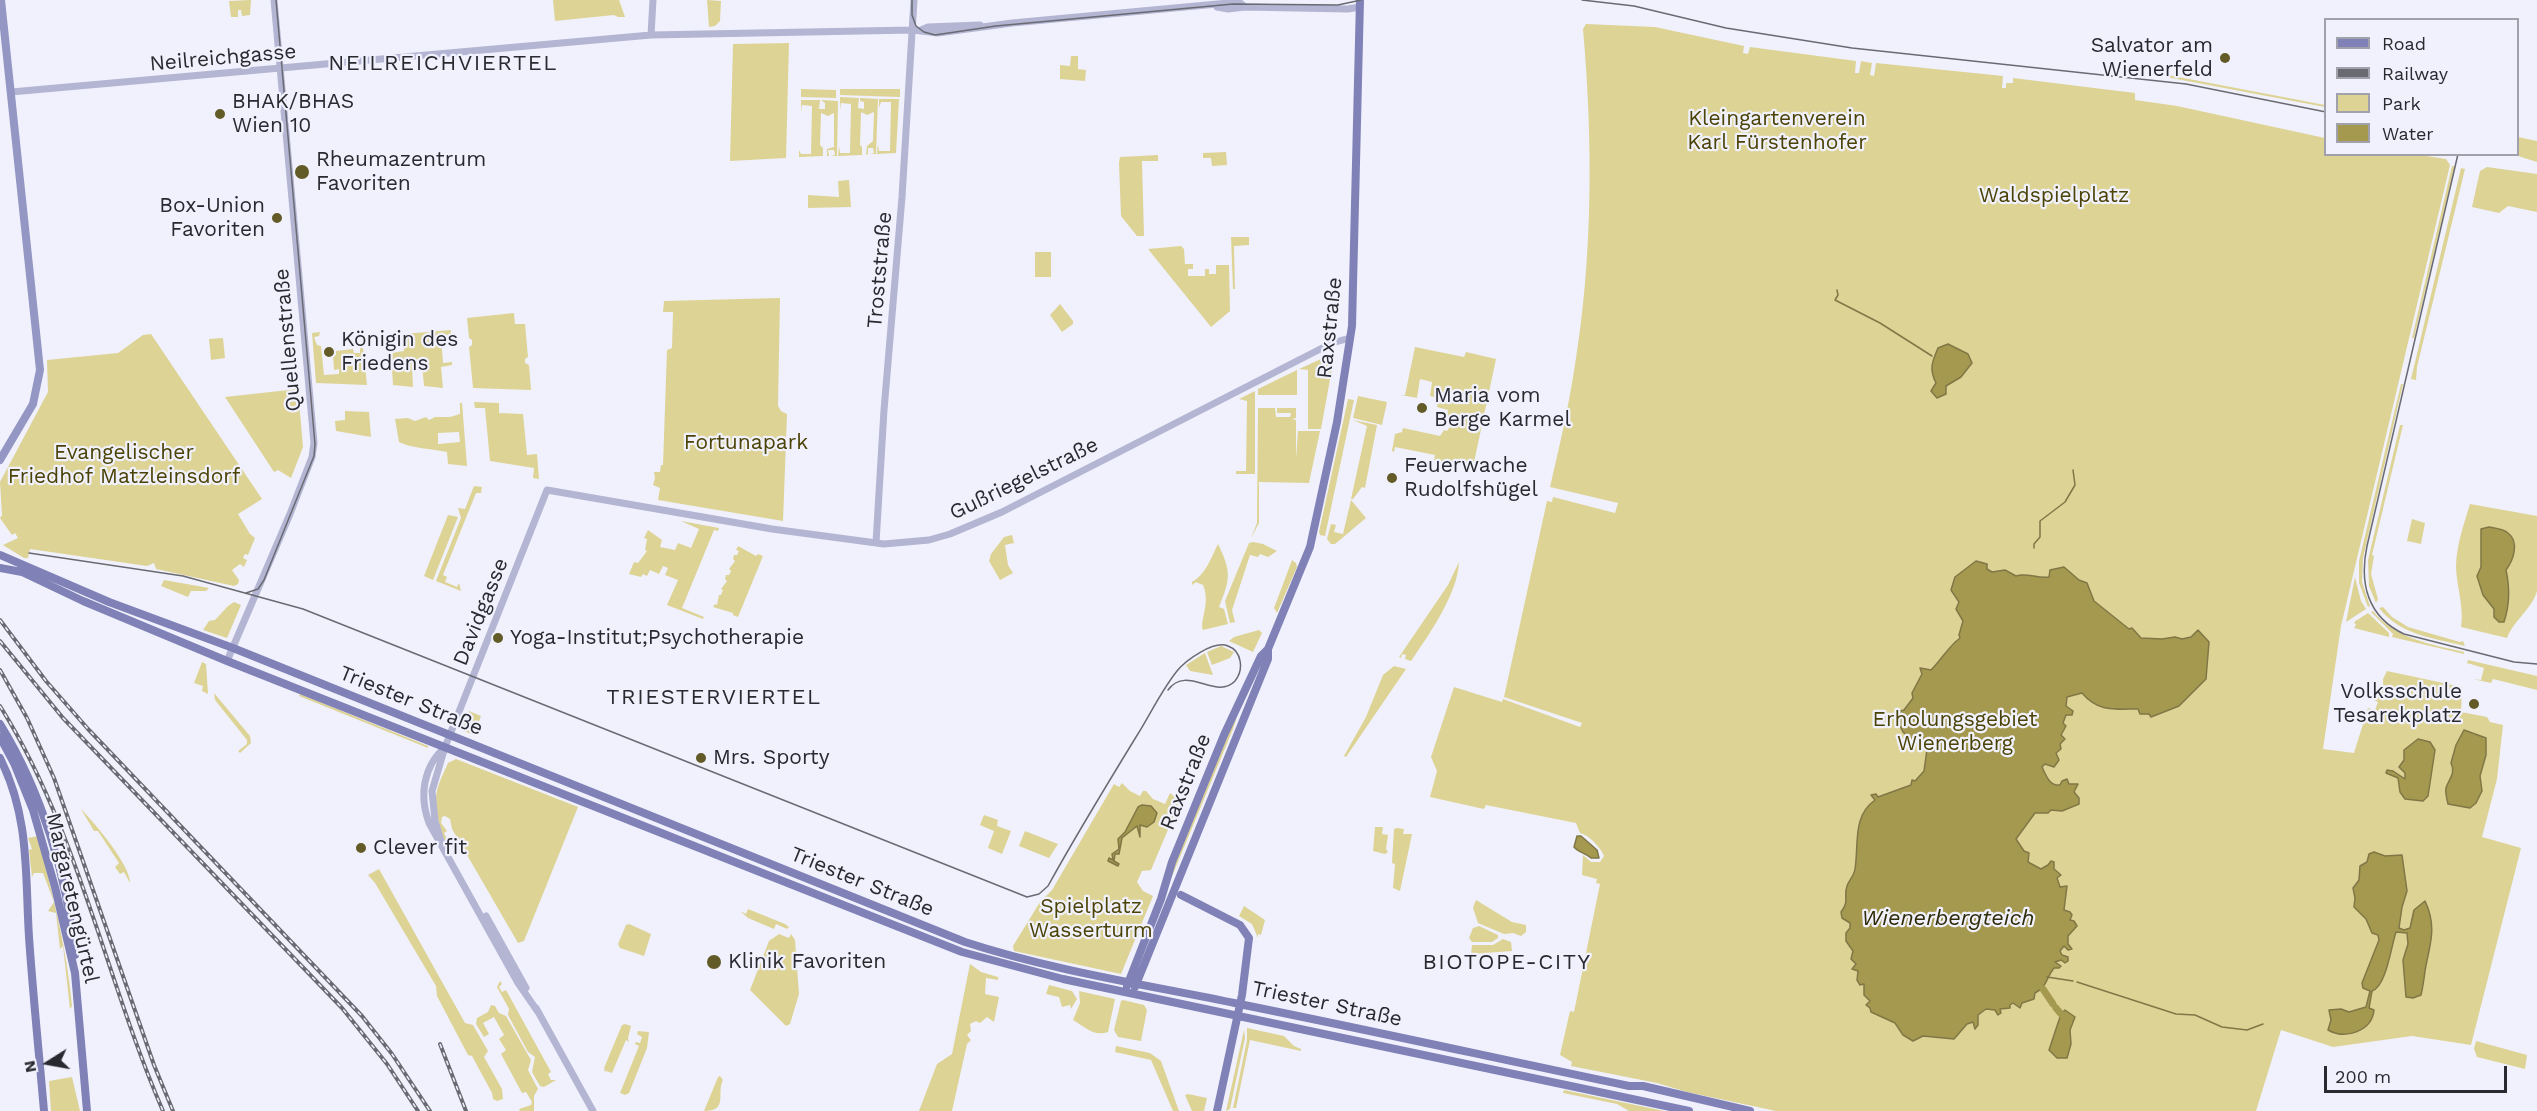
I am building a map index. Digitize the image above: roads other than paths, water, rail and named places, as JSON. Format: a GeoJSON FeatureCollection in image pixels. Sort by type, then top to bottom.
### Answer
{"type":"FeatureCollection","features":[{"type":"Feature","properties":{"kind":"main road"},"geometry":{"type":"LineString","coordinates":[[0,464],[2,456],[33,404],[40,370],[1,0]]}},
{"type":"Feature","properties":{"kind":"main road","name":"Raxstraße"},"geometry":{"type":"LineString","coordinates":[[1129,993],[1166,898],[1177,881],[1268,659],[1268,649],[1310,547],[1337,422],[1353,310],[1360,3]]}},
{"type":"Feature","properties":{"kind":"main road","name":"Triester Straße"},"geometry":{"type":"LineString","coordinates":[[0,555],[110,602],[232,648],[965,942],[1011,956],[1132,983],[1629,1086],[1652,1088],[1750,1111]]}},
{"type":"Feature","properties":{"kind":"main road"},"geometry":{"type":"LineString","coordinates":[[0,560],[34,569]]}},
{"type":"Feature","properties":{"kind":"main road","name":"Triester Straße"},"geometry":{"type":"LineString","coordinates":[[0,568],[22,572],[83,601],[227,661],[962,952],[1052,976],[1129,993],[1689,1111]]}},
{"type":"Feature","properties":{"kind":"main road","name":"Raxstraße"},"geometry":{"type":"LineString","coordinates":[[1166,898],[1172,862],[1224,735],[1261,656],[1268,649]]}},
{"type":"Feature","properties":{"kind":"main road"},"geometry":{"type":"LineString","coordinates":[[0,724],[21,761],[37,799],[54,851],[70,917],[76,958],[75,973]]}},
{"type":"Feature","properties":{"kind":"main road","name":"Margaretengürtel"},"geometry":{"type":"LineString","coordinates":[[0,737],[22,782],[42,840],[75,973],[87,1111]]}},
{"type":"Feature","properties":{"kind":"main road"},"geometry":{"type":"LineString","coordinates":[[0,748],[19,791],[23,826]]}},
{"type":"Feature","properties":{"kind":"main road","name":"Margaretengürtel"},"geometry":{"type":"LineString","coordinates":[[0,758],[14,789],[23,826],[31,968],[44,1111]]}},
{"type":"Feature","properties":{"kind":"main road"},"geometry":{"type":"LineString","coordinates":[[1177,881],[1181,895]]}},
{"type":"Feature","properties":{"kind":"main road"},"geometry":{"type":"LineString","coordinates":[[1166,898],[1181,895],[1231,920],[1246,931],[1250,946],[1217,1111]]}},
{"type":"Feature","properties":{"kind":"street","name":"Quellenstraße"},"geometry":{"type":"LineString","coordinates":[[227,661],[314,451],[274,0]]}},
{"type":"Feature","properties":{"kind":"street"},"geometry":{"type":"LineString","coordinates":[[651,35],[653,0]]}},
{"type":"Feature","properties":{"kind":"street","name":"Troststraße"},"geometry":{"type":"LineString","coordinates":[[876,543],[917,30],[914,0]]}},
{"type":"Feature","properties":{"kind":"street"},"geometry":{"type":"LineString","coordinates":[[917,30],[938,33],[993,25],[1203,5],[1228,9],[1242,4],[1348,9],[1360,3]]}},
{"type":"Feature","properties":{"kind":"street","name":"Neilreichgasse"},"geometry":{"type":"LineString","coordinates":[[11,92],[651,35],[917,30]]}},
{"type":"Feature","properties":{"kind":"street","name":"Gußriegelstraße"},"geometry":{"type":"LineString","coordinates":[[547,490],[772,529],[876,543],[929,540],[980,522],[1332,342],[1350,338]]}},
{"type":"Feature","properties":{"kind":"street","name":"Davidgasse"},"geometry":{"type":"LineString","coordinates":[[547,490],[445,747],[435,756],[425,780],[422,795],[429,824],[593,1111]]}},
{"type":"Feature","properties":{"kind":"water"},"geometry":{"type":"Polygon","coordinates":[[[1948,344],[1968,354],[1972,363],[1961,377],[1946,386],[1946,394],[1937,398],[1931,391],[1936,383],[1932,369],[1933,362],[1938,348],[1948,344]]]}},
{"type":"Feature","properties":{"kind":"water"},"geometry":{"type":"Polygon","coordinates":[[[2489,527],[2506,532],[2514,541],[2513,557],[2506,570],[2509,596],[2504,622],[2499,622],[2494,617],[2494,609],[2483,595],[2477,576],[2481,567],[2481,529],[2489,527]]]}},
{"type":"Feature","properties":{"kind":"water","name":"Wienerbergteich"},"geometry":{"type":"Polygon","coordinates":[[[1976,561],[1987,564],[1987,569],[1992,572],[2005,570],[2016,576],[2049,577],[2050,570],[2064,567],[2079,580],[2087,583],[2094,601],[2129,629],[2132,628],[2141,638],[2175,637],[2182,639],[2191,637],[2198,630],[2209,642],[2206,679],[2179,706],[2151,717],[2149,714],[2140,714],[2138,709],[2114,709],[2094,704],[2082,693],[2067,697],[2066,706],[2073,711],[2072,715],[2066,715],[2063,723],[2066,726],[2061,735],[2065,739],[2060,744],[2061,749],[2056,753],[2059,760],[2054,767],[2045,764],[2042,767],[2053,784],[2060,785],[2067,779],[2069,784],[2078,784],[2074,792],[2079,798],[2079,804],[2062,811],[2051,810],[2048,813],[2035,813],[2016,839],[2024,851],[2029,853],[2028,862],[2041,869],[2051,861],[2054,862],[2054,869],[2061,875],[2057,878],[2060,887],[2067,886],[2064,910],[2070,912],[2072,915],[2070,920],[2074,921],[2077,926],[2068,936],[2068,944],[2072,949],[2068,950],[2064,946],[2060,951],[2062,955],[2068,957],[2068,961],[2055,962],[2061,966],[2054,968],[2044,985],[2035,993],[2034,999],[2022,1003],[2020,1008],[2013,1003],[2010,1008],[2000,1009],[2001,1013],[1998,1015],[1995,1010],[1986,1009],[1978,1015],[1978,1025],[1975,1029],[1973,1022],[1967,1024],[1954,1039],[1923,1036],[1913,1041],[1903,1035],[1895,1023],[1871,1012],[1866,1005],[1870,1001],[1864,995],[1864,984],[1860,985],[1857,980],[1858,971],[1852,969],[1856,964],[1851,959],[1853,951],[1846,941],[1850,923],[1842,918],[1841,912],[1846,902],[1847,886],[1854,874],[1860,823],[1863,814],[1875,800],[1871,795],[1876,794],[1878,797],[1911,785],[1912,780],[1915,781],[1924,771],[1927,749],[1908,737],[1897,725],[1900,711],[1904,710],[1913,698],[1912,693],[1922,674],[1920,668],[1931,670],[1960,638],[1963,621],[1956,609],[1959,602],[1951,590],[1955,577],[1976,561]]]}},
{"type":"Feature","properties":{"kind":"water"},"geometry":{"type":"Polygon","coordinates":[[[2464,730],[2486,738],[2486,755],[2480,776],[2482,791],[2476,803],[2470,808],[2448,804],[2446,792],[2452,773],[2451,763],[2456,745],[2464,730]]]}},
{"type":"Feature","properties":{"kind":"water"},"geometry":{"type":"Polygon","coordinates":[[[2418,739],[2430,742],[2435,750],[2428,796],[2423,801],[2405,799],[2400,792],[2398,778],[2386,773],[2387,770],[2393,771],[2405,779],[2405,773],[2399,767],[2404,760],[2404,750],[2418,739]]]}},
{"type":"Feature","properties":{"kind":"water"},"geometry":{"type":"Polygon","coordinates":[[[1151,806],[1157,813],[1154,822],[1147,827],[1140,825],[1140,837],[1137,826],[1122,838],[1119,854],[1115,854],[1114,861],[1119,864],[1118,866],[1108,861],[1109,858],[1113,860],[1112,854],[1119,849],[1118,839],[1125,832],[1138,807],[1151,806]]]}},
{"type":"Feature","properties":{"kind":"water"},"geometry":{"type":"Polygon","coordinates":[[[1577,836],[1581,836],[1597,850],[1599,858],[1591,858],[1574,847],[1577,836]]]}},
{"type":"Feature","properties":{"kind":"water"},"geometry":{"type":"Polygon","coordinates":[[[2374,852],[2385,856],[2402,855],[2407,891],[2399,928],[2404,930],[2410,928],[2414,910],[2425,901],[2429,911],[2432,928],[2422,992],[2421,995],[2413,998],[2406,997],[2403,960],[2408,944],[2407,933],[2396,932],[2384,975],[2377,988],[2372,991],[2369,1008],[2374,1010],[2372,1017],[2357,1032],[2335,1033],[2328,1030],[2331,1020],[2329,1010],[2341,1009],[2349,1012],[2366,1007],[2370,991],[2363,988],[2362,983],[2379,940],[2378,935],[2372,933],[2366,919],[2354,907],[2353,888],[2359,880],[2360,866],[2367,862],[2369,854],[2374,852]]]}},
{"type":"Feature","properties":{"kind":"water"},"geometry":{"type":"Polygon","coordinates":[[[2065,1010],[2075,1017],[2070,1030],[2071,1044],[2067,1058],[2057,1058],[2049,1050],[2061,1014],[2065,1010]]]}},
{"type":"Feature","properties":{"kind":"waterway"},"geometry":{"type":"LineString","coordinates":[[1837,290],[1838,295],[1835,300],[1880,323],[1932,356]]}},
{"type":"Feature","properties":{"kind":"waterway"},"geometry":{"type":"LineString","coordinates":[[2034,548],[2034,544],[2040,537],[2040,521],[2065,502],[2075,485],[2073,470]]}},
{"type":"Feature","properties":{"kind":"waterway"},"geometry":{"type":"LineString","coordinates":[[2047,977],[2073,981]]}},
{"type":"Feature","properties":{"kind":"waterway"},"geometry":{"type":"LineString","coordinates":[[2077,982],[2176,1014],[2195,1015],[2222,1027],[2247,1030],[2263,1024]]}},
{"type":"Feature","properties":{"kind":"waterway"},"geometry":{"type":"LineString","coordinates":[[2043,989],[2053,1004]]}},
{"type":"Feature","properties":{"kind":"waterway"},"geometry":{"type":"LineString","coordinates":[[2056,1008],[2061,1014]]}},
{"type":"Feature","properties":{"kind":"tram line"},"geometry":{"type":"LineString","coordinates":[[246,593],[258,589],[264,580],[314,456],[315,444],[276,0]]}},
{"type":"Feature","properties":{"kind":"tram line"},"geometry":{"type":"LineString","coordinates":[[912,0],[912,15],[916,26],[924,32],[935,35],[996,26],[1233,4],[1338,5],[1361,0]]}},
{"type":"Feature","properties":{"kind":"tram line"},"geometry":{"type":"LineString","coordinates":[[1582,0],[1634,6],[1726,28],[1852,48],[2186,84],[2324,112]]}},
{"type":"Feature","properties":{"kind":"tram line"},"geometry":{"type":"LineString","coordinates":[[2458,156],[2367,546],[2364,573],[2366,586],[2374,609],[2392,627],[2404,634],[2514,662],[2537,664]]}},
{"type":"Feature","properties":{"kind":"tram line"},"geometry":{"type":"LineString","coordinates":[[29,553],[183,576],[303,609],[1027,897],[1039,894],[1048,886],[1080,829],[1177,671],[1193,657],[1215,646],[1233,648],[1239,656],[1240,672],[1235,681],[1227,686],[1210,686],[1184,680],[1168,690]]}},
{"type":"Feature","properties":{"kind":"railway"},"geometry":{"type":"LineString","coordinates":[[0,620],[46,681],[88,729],[362,1016],[392,1054],[430,1111]]}},
{"type":"Feature","properties":{"kind":"railway"},"geometry":{"type":"LineString","coordinates":[[0,641],[63,718],[342,1008],[387,1064],[418,1111]]}},
{"type":"Feature","properties":{"kind":"railway"},"geometry":{"type":"LineString","coordinates":[[0,670],[27,718],[54,778],[154,1065],[173,1111]]}},
{"type":"Feature","properties":{"kind":"railway"},"geometry":{"type":"LineString","coordinates":[[0,706],[27,754],[71,853],[124,1009],[163,1111]]}},
{"type":"Feature","properties":{"kind":"railway"},"geometry":{"type":"LineString","coordinates":[[440,1044],[466,1111]]}},
{"type":"Feature","properties":{"kind":"place","name":"Salvator am Wienerfeld"},"geometry":{"type":"Point","coordinates":[2225,58]}},
{"type":"Feature","properties":{"kind":"place","name":"BHAK/BHAS Wien 10"},"geometry":{"type":"Point","coordinates":[220,114]}},
{"type":"Feature","properties":{"kind":"place","name":"Rheumazentrum Favoriten"},"geometry":{"type":"Point","coordinates":[302,172]}},
{"type":"Feature","properties":{"kind":"place","name":"Box-Union Favoriten"},"geometry":{"type":"Point","coordinates":[277,218]}},
{"type":"Feature","properties":{"kind":"place","name":"Königin des Friedens"},"geometry":{"type":"Point","coordinates":[329,352]}},
{"type":"Feature","properties":{"kind":"place","name":"Maria vom Berge Karmel"},"geometry":{"type":"Point","coordinates":[1422,408]}},
{"type":"Feature","properties":{"kind":"place","name":"Feuerwache Rudolfshügel"},"geometry":{"type":"Point","coordinates":[1392,478]}},
{"type":"Feature","properties":{"kind":"place","name":"Yoga-Institut;Psychotherapie"},"geometry":{"type":"Point","coordinates":[498,638]}},
{"type":"Feature","properties":{"kind":"place","name":"Volksschule Tesarekplatz"},"geometry":{"type":"Point","coordinates":[2474,704]}},
{"type":"Feature","properties":{"kind":"place","name":"Mrs. Sporty"},"geometry":{"type":"Point","coordinates":[701,758]}},
{"type":"Feature","properties":{"kind":"place","name":"Clever fit"},"geometry":{"type":"Point","coordinates":[361,848]}},
{"type":"Feature","properties":{"kind":"place","name":"Klinik Favoriten"},"geometry":{"type":"Point","coordinates":[714,962]}},
{"type":"Feature","properties":{"kind":"district","name":"NEILREICHVIERTEL"},"geometry":{"type":"Point","coordinates":[443,64]}},
{"type":"Feature","properties":{"kind":"district","name":"TRIESTERVIERTEL"},"geometry":{"type":"Point","coordinates":[714,698]}},
{"type":"Feature","properties":{"kind":"district","name":"BIOTOPE-CITY"},"geometry":{"type":"Point","coordinates":[1507,963]}},
{"type":"Feature","properties":{"kind":"park label","name":"Kleingartenverein Karl Fürstenhofer"},"geometry":{"type":"Point","coordinates":[1777,131]}},
{"type":"Feature","properties":{"kind":"park label","name":"Waldspielplatz"},"geometry":{"type":"Point","coordinates":[2054,196]}},
{"type":"Feature","properties":{"kind":"park label","name":"Fortunapark"},"geometry":{"type":"Point","coordinates":[746,443]}},
{"type":"Feature","properties":{"kind":"park label","name":"Evangelischer Friedhof Matzleinsdorf"},"geometry":{"type":"Point","coordinates":[124,465]}},
{"type":"Feature","properties":{"kind":"park label","name":"Erholungsgebiet Wienerberg"},"geometry":{"type":"Point","coordinates":[1955,732]}},
{"type":"Feature","properties":{"kind":"park label","name":"Spielplatz Wasserturm"},"geometry":{"type":"Point","coordinates":[1091,919]}}]}
